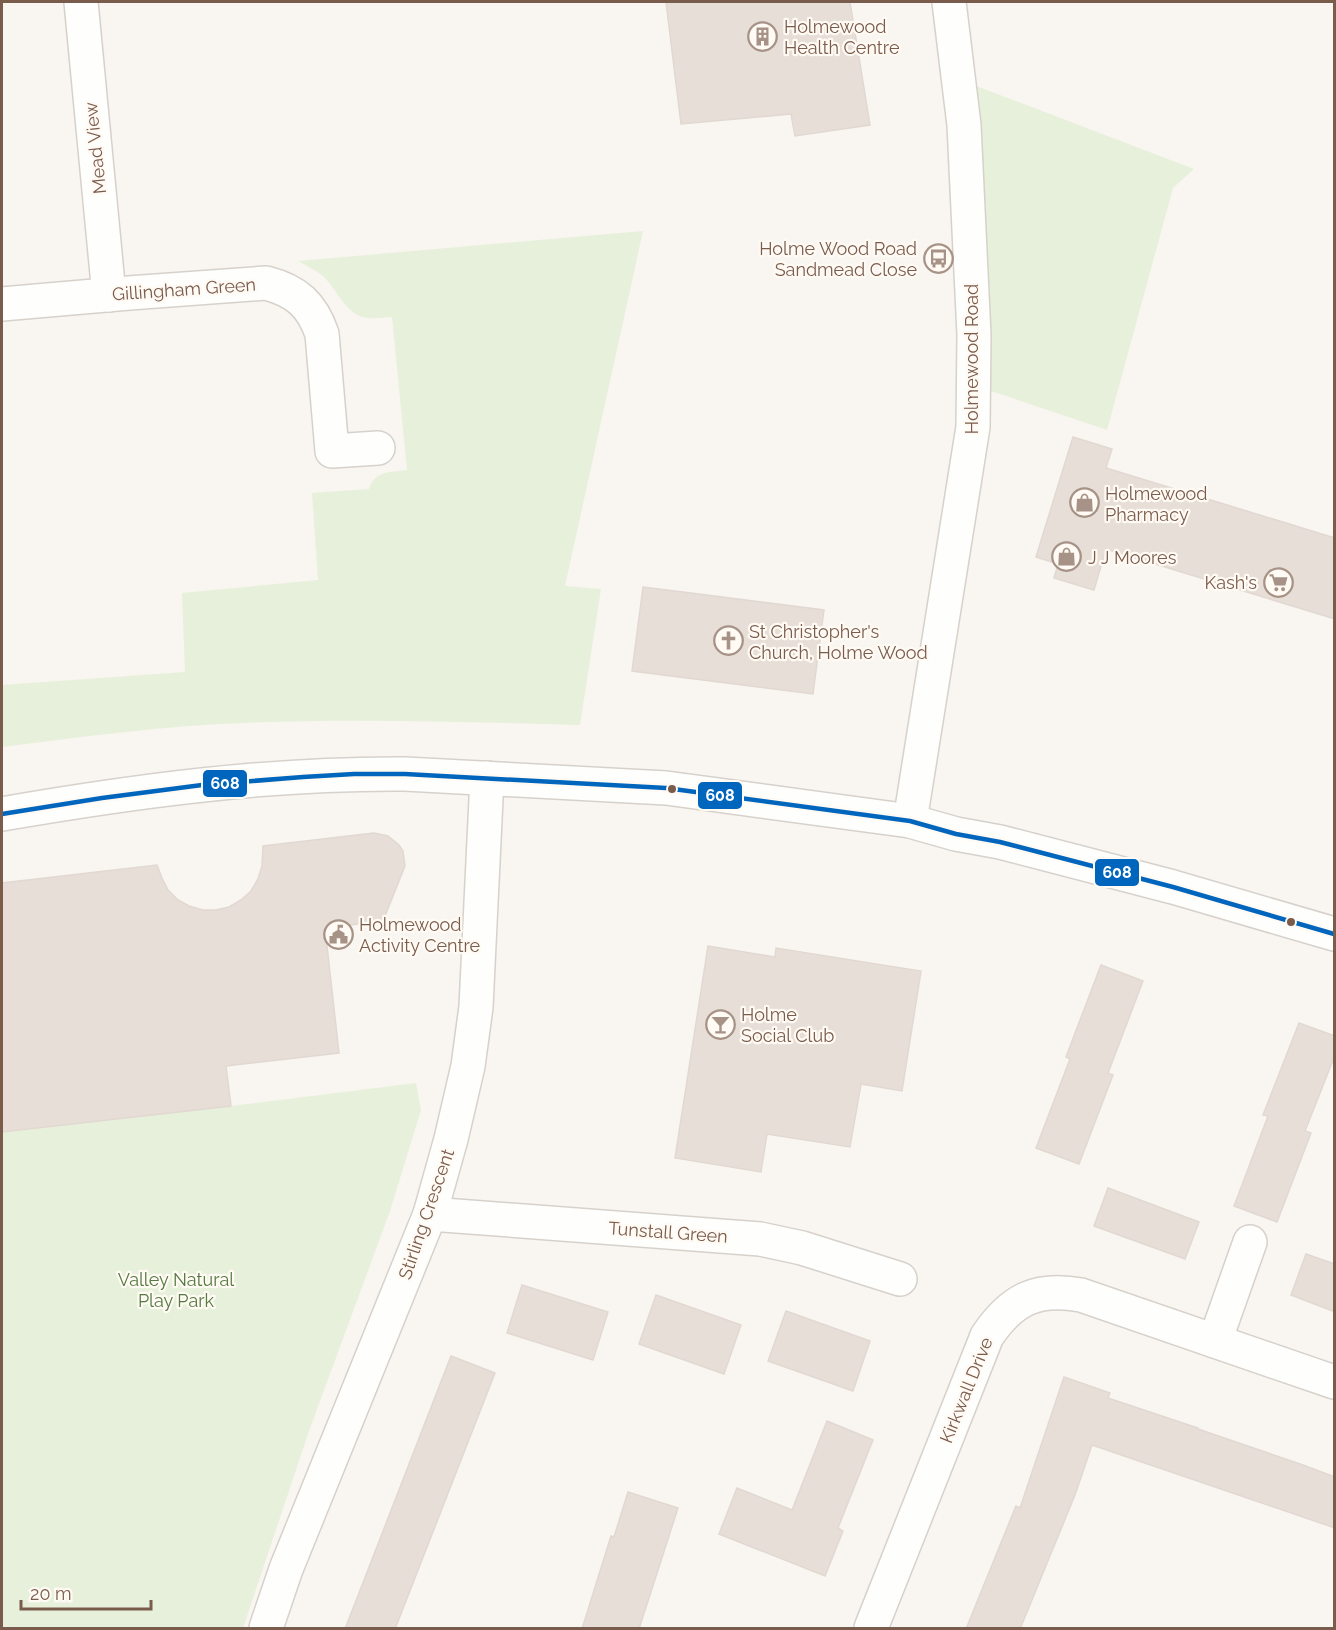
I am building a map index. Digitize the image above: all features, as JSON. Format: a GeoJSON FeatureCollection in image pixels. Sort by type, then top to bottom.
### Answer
{"type":"FeatureCollection","features":[{"type":"Feature","properties":{"kind":"street","name":"Mead View"},"geometry":{"type":"LineString","coordinates":[[81,2],[109,295]]}},
{"type":"Feature","properties":{"kind":"street","name":"Holmewood Road"},"geometry":{"type":"LineString","coordinates":[[909,821],[974,427],[974,335],[964,125],[949,2]]}},
{"type":"Feature","properties":{"kind":"street","name":"Gillingham Green"},"geometry":{"type":"LineString","coordinates":[[2,304],[267,284],[282,287],[296,295],[308,306],[317,319],[322,334],[332,451],[378,448]]}},
{"type":"Feature","properties":{"kind":"street"},"geometry":{"type":"LineString","coordinates":[[2,814],[69,802],[203,784],[373,773],[666,788],[909,821],[1173,887],[1335,934]]}},
{"type":"Feature","properties":{"kind":"street","name":"Stirling Crescent"},"geometry":{"type":"LineString","coordinates":[[266,1629],[286,1569],[430,1214],[451,1139],[468,1066],[476,1007],[486,778]]}},
{"type":"Feature","properties":{"kind":"street","name":"Tunstall Green"},"geometry":{"type":"LineString","coordinates":[[430,1214],[760,1239],[802,1248],[900,1279]]}},
{"type":"Feature","properties":{"kind":"street"},"geometry":{"type":"LineString","coordinates":[[1215,1341],[1251,1242]]}},
{"type":"Feature","properties":{"kind":"street","name":"Kirkwall Drive"},"geometry":{"type":"LineString","coordinates":[[871,1629],[987,1336],[997,1320],[1011,1307],[1026,1298],[1063,1291],[1081,1294],[1335,1382]]}},
{"type":"Feature","properties":{"kind":"green space"},"geometry":{"type":"Polygon","coordinates":[[[958,79],[1194,169],[1173,188],[1107,430],[973,385],[958,79]]]}},
{"type":"Feature","properties":{"kind":"green space"},"geometry":{"type":"Polygon","coordinates":[[[643,231],[565,586],[601,589],[580,725],[369,721],[212,724],[2,747],[2,685],[185,672],[182,593],[318,580],[312,493],[369,489],[371,483],[379,476],[389,472],[407,470],[392,317],[360,316],[342,301],[323,276],[298,261],[643,231]]]}},
{"type":"Feature","properties":{"kind":"green space","name":"Valley Natural Play Park"},"geometry":{"type":"Polygon","coordinates":[[[416,1083],[421,1110],[390,1211],[309,1431],[243,1628],[2,1628],[2,1132],[416,1083]]]}},
{"type":"Feature","properties":{"kind":"building","name":"Holmewood Health Centre"},"geometry":{"type":"Polygon","coordinates":[[[666,2],[850,2],[870,125],[795,136],[791,114],[681,124],[666,2]]]}},
{"type":"Feature","properties":{"kind":"building"},"geometry":{"type":"Polygon","coordinates":[[[1073,437],[1112,449],[1106,468],[1335,538],[1335,619],[1106,549],[1094,590],[1054,578],[1058,564],[1036,557],[1073,437]]]}},
{"type":"Feature","properties":{"kind":"building","name":"St Christopher's Church, Holme Wood"},"geometry":{"type":"Polygon","coordinates":[[[643,587],[824,610],[813,694],[632,671],[643,587]]]}},
{"type":"Feature","properties":{"kind":"building"},"geometry":{"type":"Polygon","coordinates":[[[374,833],[388,836],[399,845],[403,851],[405,866],[383,921],[325,928],[339,1053],[226,1066],[231,1106],[2,1132],[2,883],[157,865],[168,890],[178,900],[203,910],[216,910],[229,907],[251,891],[262,866],[263,846],[374,833]]]}},
{"type":"Feature","properties":{"kind":"building"},"geometry":{"type":"Polygon","coordinates":[[[708,946],[775,957],[776,948],[921,971],[902,1091],[861,1084],[850,1147],[767,1134],[761,1172],[675,1158],[708,946]]]}},
{"type":"Feature","properties":{"kind":"building"},"geometry":{"type":"Polygon","coordinates":[[[1101,965],[1143,981],[1108,1073],[1113,1075],[1079,1164],[1036,1148],[1070,1059],[1066,1057],[1101,965]]]}},
{"type":"Feature","properties":{"kind":"building"},"geometry":{"type":"Polygon","coordinates":[[[1299,1023],[1335,1036],[1335,1055],[1305,1131],[1311,1133],[1277,1222],[1234,1206],[1268,1116],[1263,1115],[1299,1023]]]}},
{"type":"Feature","properties":{"kind":"building"},"geometry":{"type":"Polygon","coordinates":[[[1108,1188],[1199,1222],[1185,1259],[1094,1226],[1108,1188]]]}},
{"type":"Feature","properties":{"kind":"building"},"geometry":{"type":"Polygon","coordinates":[[[1306,1254],[1335,1264],[1335,1312],[1291,1295],[1306,1254]]]}},
{"type":"Feature","properties":{"kind":"building"},"geometry":{"type":"Polygon","coordinates":[[[522,1285],[608,1312],[593,1360],[507,1333],[522,1285]]]}},
{"type":"Feature","properties":{"kind":"building"},"geometry":{"type":"Polygon","coordinates":[[[656,1295],[741,1325],[724,1374],[639,1344],[656,1295]]]}},
{"type":"Feature","properties":{"kind":"building"},"geometry":{"type":"Polygon","coordinates":[[[786,1311],[870,1341],[853,1391],[768,1361],[786,1311]]]}},
{"type":"Feature","properties":{"kind":"building"},"geometry":{"type":"Polygon","coordinates":[[[451,1356],[495,1373],[395,1629],[345,1629],[451,1356]]]}},
{"type":"Feature","properties":{"kind":"building"},"geometry":{"type":"Polygon","coordinates":[[[1064,1377],[1110,1393],[1108,1398],[1335,1477],[1335,1528],[1092,1445],[1075,1495],[1020,1629],[966,1629],[1016,1506],[1020,1508],[1064,1377]]]}},
{"type":"Feature","properties":{"kind":"building"},"geometry":{"type":"Polygon","coordinates":[[[827,1421],[873,1440],[838,1528],[843,1531],[825,1576],[719,1534],[737,1488],[792,1510],[827,1421]]]}},
{"type":"Feature","properties":{"kind":"building"},"geometry":{"type":"Polygon","coordinates":[[[628,1492],[678,1508],[639,1629],[582,1629],[611,1536],[614,1537],[628,1492]]]}},
{"type":"Feature","properties":{"kind":"transit line","name":"608"},"geometry":{"type":"LineString","coordinates":[[2,814],[202,785],[354,774],[405,774],[666,788],[910,821],[1173,887],[1334,934]]}},
{"type":"Feature","properties":{"kind":"place","name":"Holmewood Health Centre"},"geometry":{"type":"Point","coordinates":[763,36]}},
{"type":"Feature","properties":{"kind":"place","name":"Holme Wood Road Sandmead Close"},"geometry":{"type":"Point","coordinates":[938,258]}},
{"type":"Feature","properties":{"kind":"place","name":"Holmewood Pharmacy"},"geometry":{"type":"Point","coordinates":[1084,503]}},
{"type":"Feature","properties":{"kind":"place","name":"J J Moores"},"geometry":{"type":"Point","coordinates":[1067,557]}},
{"type":"Feature","properties":{"kind":"place","name":"Kash's"},"geometry":{"type":"Point","coordinates":[1278,582]}},
{"type":"Feature","properties":{"kind":"place","name":"St Christopher's Church, Holme Wood"},"geometry":{"type":"Point","coordinates":[728,641]}},
{"type":"Feature","properties":{"kind":"place","name":"Holmewood Activity Centre"},"geometry":{"type":"Point","coordinates":[338,934]}},
{"type":"Feature","properties":{"kind":"place","name":"Holme Social Club"},"geometry":{"type":"Point","coordinates":[720,1024]}}]}
